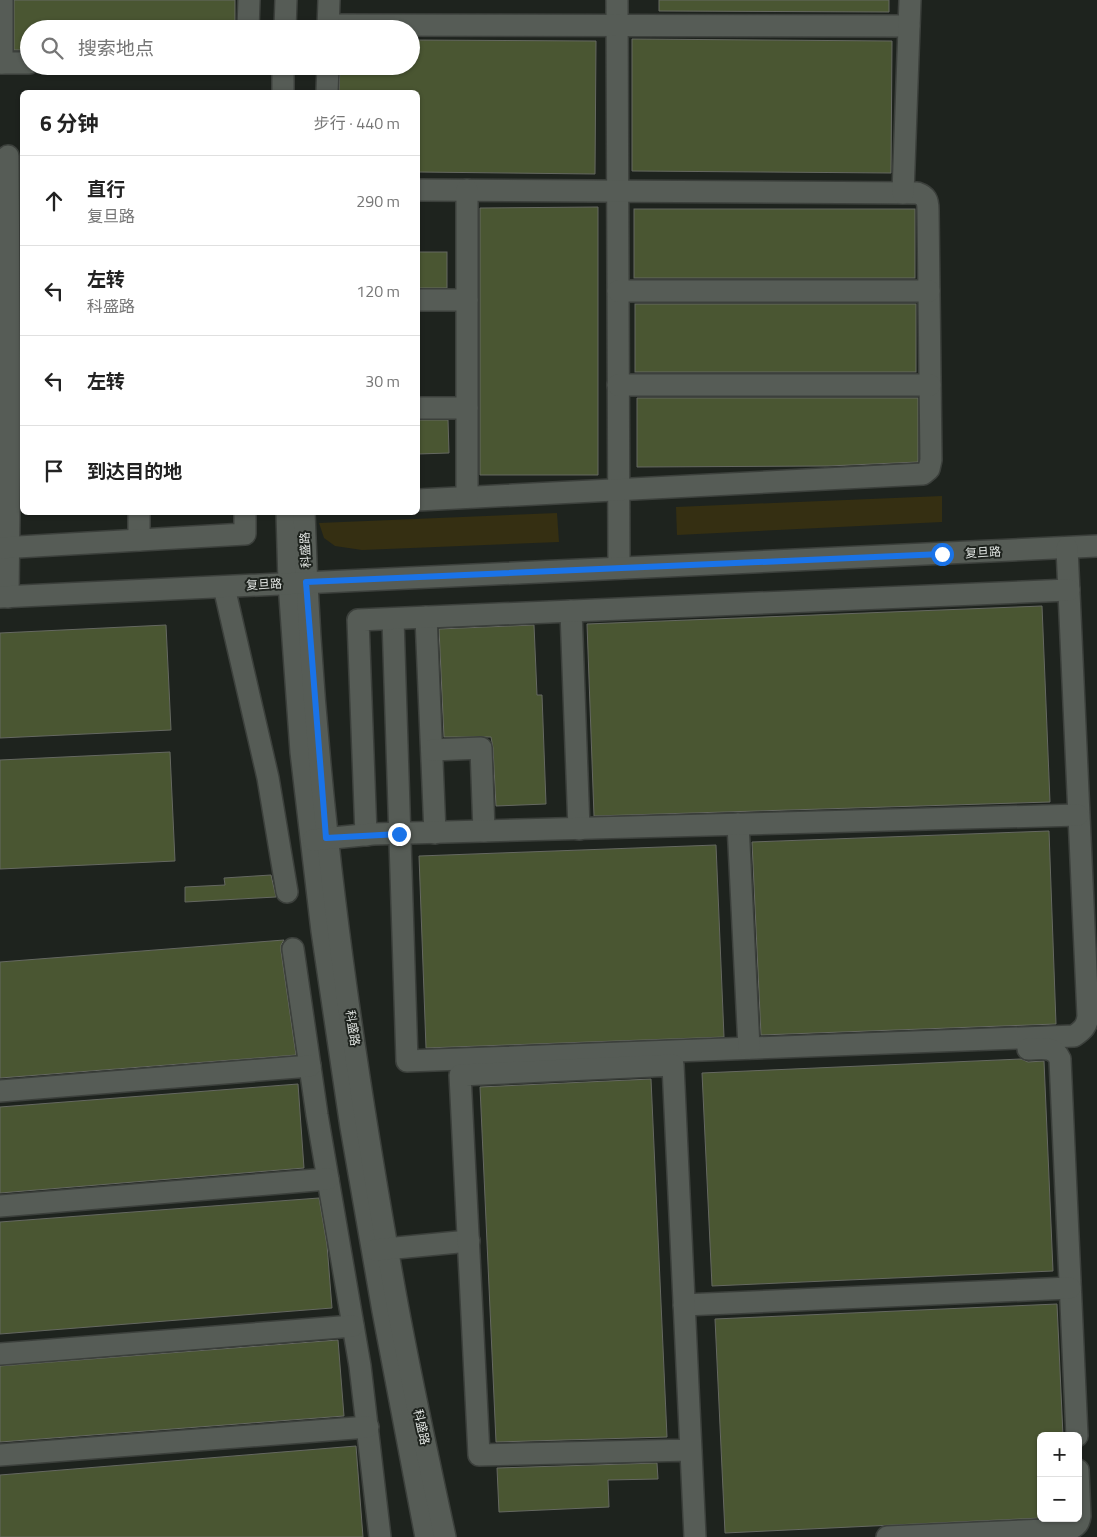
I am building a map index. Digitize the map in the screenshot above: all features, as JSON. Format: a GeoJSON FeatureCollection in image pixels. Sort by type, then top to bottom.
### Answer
{"type":"FeatureCollection","features":[{"type":"Feature","properties":{"kind":"street"},"geometry":{"type":"LineString","coordinates":[[2,0],[1,63],[20,63]]}},
{"type":"Feature","properties":{"kind":"street"},"geometry":{"type":"LineString","coordinates":[[248,20],[249,0]]}},
{"type":"Feature","properties":{"kind":"street"},"geometry":{"type":"LineString","coordinates":[[285,20],[286,0]]}},
{"type":"Feature","properties":{"kind":"street"},"geometry":{"type":"LineString","coordinates":[[299,20],[300,0]]}},
{"type":"Feature","properties":{"kind":"street"},"geometry":{"type":"LineString","coordinates":[[328,20],[329,0]]}},
{"type":"Feature","properties":{"kind":"street"},"geometry":{"type":"LineString","coordinates":[[617,0],[619,568]]}},
{"type":"Feature","properties":{"kind":"street"},"geometry":{"type":"LineString","coordinates":[[903,193],[910,0]]}},
{"type":"Feature","properties":{"kind":"street"},"geometry":{"type":"LineString","coordinates":[[420,27],[909,26]]}},
{"type":"Feature","properties":{"kind":"street"},"geometry":{"type":"LineString","coordinates":[[282,90],[283,75]]}},
{"type":"Feature","properties":{"kind":"street"},"geometry":{"type":"LineString","coordinates":[[297,90],[298,75]]}},
{"type":"Feature","properties":{"kind":"street"},"geometry":{"type":"LineString","coordinates":[[327,90],[328,75]]}},
{"type":"Feature","properties":{"kind":"street"},"geometry":{"type":"LineString","coordinates":[[4,597],[4,548],[11,425],[10,156]]}},
{"type":"Feature","properties":{"kind":"street"},"geometry":{"type":"LineString","coordinates":[[420,190],[917,193],[924,196],[928,202],[931,460],[929,469],[923,474],[420,500]]}},
{"type":"Feature","properties":{"kind":"street"},"geometry":{"type":"LineString","coordinates":[[466,497],[467,190]]}},
{"type":"Feature","properties":{"kind":"street"},"geometry":{"type":"LineString","coordinates":[[618,291],[929,291]]}},
{"type":"Feature","properties":{"kind":"street"},"geometry":{"type":"LineString","coordinates":[[420,300],[467,300]]}},
{"type":"Feature","properties":{"kind":"street"},"geometry":{"type":"LineString","coordinates":[[618,385],[930,385]]}},
{"type":"Feature","properties":{"kind":"street"},"geometry":{"type":"LineString","coordinates":[[420,408],[466,408]]}},
{"type":"Feature","properties":{"kind":"street"},"geometry":{"type":"LineString","coordinates":[[139,515],[139,540]]}},
{"type":"Feature","properties":{"kind":"street"},"geometry":{"type":"LineString","coordinates":[[4,548],[245,534],[245,515]]}},
{"type":"Feature","properties":{"kind":"street","name":"科盛路"},"geometry":{"type":"LineString","coordinates":[[287,515],[298,583],[318,839],[351,1126],[445,1537]]}},
{"type":"Feature","properties":{"kind":"street","name":"科盛路"},"geometry":{"type":"LineString","coordinates":[[298,583],[304,515]]}},
{"type":"Feature","properties":{"kind":"street","name":"复旦路"},"geometry":{"type":"LineString","coordinates":[[4,597],[1097,546]]}},
{"type":"Feature","properties":{"kind":"street"},"geometry":{"type":"LineString","coordinates":[[393,619],[407,1061],[1074,1036],[1087,1025],[1088,1016],[1067,548]]}},
{"type":"Feature","properties":{"kind":"street"},"geometry":{"type":"LineString","coordinates":[[224,586],[268,778],[287,892]]}},
{"type":"Feature","properties":{"kind":"street"},"geometry":{"type":"LineString","coordinates":[[366,835],[358,620],[1069,590]]}},
{"type":"Feature","properties":{"kind":"street"},"geometry":{"type":"LineString","coordinates":[[572,611],[579,829]]}},
{"type":"Feature","properties":{"kind":"street"},"geometry":{"type":"LineString","coordinates":[[426,617],[435,833]]}},
{"type":"Feature","properties":{"kind":"street"},"geometry":{"type":"LineString","coordinates":[[432,750],[481,748],[484,831]]}},
{"type":"Feature","properties":{"kind":"street"},"geometry":{"type":"LineString","coordinates":[[318,839],[366,835],[484,831],[1078,815]]}},
{"type":"Feature","properties":{"kind":"street"},"geometry":{"type":"LineString","coordinates":[[738,824],[749,1048]]}},
{"type":"Feature","properties":{"kind":"street"},"geometry":{"type":"LineString","coordinates":[[293,949],[368,1426],[380,1537]]}},
{"type":"Feature","properties":{"kind":"street"},"geometry":{"type":"LineString","coordinates":[[691,1450],[479,1455],[460,1075],[1052,1049],[1060,1059],[1077,1432]]}},
{"type":"Feature","properties":{"kind":"street"},"geometry":{"type":"LineString","coordinates":[[673,1065],[695,1537]]}},
{"type":"Feature","properties":{"kind":"street"},"geometry":{"type":"LineString","coordinates":[[0,1092],[310,1066]]}},
{"type":"Feature","properties":{"kind":"street"},"geometry":{"type":"LineString","coordinates":[[0,1206],[328,1179]]}},
{"type":"Feature","properties":{"kind":"street"},"geometry":{"type":"LineString","coordinates":[[380,1250],[469,1241]]}},
{"type":"Feature","properties":{"kind":"street","name":"科盛路"},"geometry":{"type":"LineString","coordinates":[[380,1250],[426,1537]]}},
{"type":"Feature","properties":{"kind":"street"},"geometry":{"type":"LineString","coordinates":[[684,1305],[1070,1288]]}},
{"type":"Feature","properties":{"kind":"street"},"geometry":{"type":"LineString","coordinates":[[0,1354],[353,1326]]}},
{"type":"Feature","properties":{"kind":"street"},"geometry":{"type":"LineString","coordinates":[[0,1455],[368,1426]]}},
{"type":"Feature","properties":{"kind":"street"},"geometry":{"type":"LineString","coordinates":[[887,1537],[1076,1527],[1080,1516],[1078,1477]]}},
{"type":"Feature","properties":{"kind":"shaded area"},"geometry":{"type":"Polygon","coordinates":[[[942,496],[942,522],[677,535],[676,507],[942,496]]]}},
{"type":"Feature","properties":{"kind":"shaded area"},"geometry":{"type":"Polygon","coordinates":[[[557,513],[559,542],[362,550],[335,546],[324,538],[319,523],[557,513]]]}},
{"type":"Feature","properties":{"kind":"building"},"geometry":{"type":"Polygon","coordinates":[[[14,0],[235,0],[235,20],[20,20],[20,50],[14,50],[14,0]]]}},
{"type":"Feature","properties":{"kind":"building"},"geometry":{"type":"Polygon","coordinates":[[[659,0],[889,0],[889,12],[659,11],[659,0]]]}},
{"type":"Feature","properties":{"kind":"building"},"geometry":{"type":"Polygon","coordinates":[[[632,39],[892,41],[891,173],[632,171],[632,39]]]}},
{"type":"Feature","properties":{"kind":"building"},"geometry":{"type":"Polygon","coordinates":[[[420,40],[596,41],[595,174],[420,172],[420,90],[339,90],[340,75],[420,75],[420,40]]]}},
{"type":"Feature","properties":{"kind":"building"},"geometry":{"type":"Polygon","coordinates":[[[598,207],[598,475],[480,475],[480,208],[598,207]]]}},
{"type":"Feature","properties":{"kind":"building"},"geometry":{"type":"Polygon","coordinates":[[[634,209],[915,209],[915,278],[634,278],[634,209]]]}},
{"type":"Feature","properties":{"kind":"building"},"geometry":{"type":"Polygon","coordinates":[[[420,252],[447,252],[447,288],[420,288],[420,252]]]}},
{"type":"Feature","properties":{"kind":"building"},"geometry":{"type":"Polygon","coordinates":[[[635,304],[916,304],[916,372],[635,372],[635,304]]]}},
{"type":"Feature","properties":{"kind":"building"},"geometry":{"type":"Polygon","coordinates":[[[637,398],[918,398],[918,462],[828,466],[637,467],[637,398]]]}},
{"type":"Feature","properties":{"kind":"building"},"geometry":{"type":"Polygon","coordinates":[[[420,420],[448,420],[449,453],[420,454],[420,420]]]}},
{"type":"Feature","properties":{"kind":"building"},"geometry":{"type":"Polygon","coordinates":[[[1042,606],[1050,802],[594,816],[587,624],[1042,606]]]}},
{"type":"Feature","properties":{"kind":"building"},"geometry":{"type":"Polygon","coordinates":[[[166,625],[171,730],[0,738],[0,633],[166,625]]]}},
{"type":"Feature","properties":{"kind":"building"},"geometry":{"type":"Polygon","coordinates":[[[534,625],[537,695],[542,695],[546,804],[496,806],[491,737],[444,737],[439,629],[534,625]]]}},
{"type":"Feature","properties":{"kind":"building"},"geometry":{"type":"Polygon","coordinates":[[[170,752],[175,861],[0,869],[0,760],[170,752]]]}},
{"type":"Feature","properties":{"kind":"building"},"geometry":{"type":"Polygon","coordinates":[[[1049,831],[1056,1024],[761,1035],[752,842],[1049,831]]]}},
{"type":"Feature","properties":{"kind":"building"},"geometry":{"type":"Polygon","coordinates":[[[716,845],[724,1037],[426,1048],[419,856],[716,845]]]}},
{"type":"Feature","properties":{"kind":"building"},"geometry":{"type":"Polygon","coordinates":[[[271,875],[276,897],[185,902],[185,887],[225,885],[224,878],[271,875]]]}},
{"type":"Feature","properties":{"kind":"building"},"geometry":{"type":"Polygon","coordinates":[[[284,940],[281,945],[281,951],[296,1055],[0,1078],[0,962],[284,940]]]}},
{"type":"Feature","properties":{"kind":"building"},"geometry":{"type":"Polygon","coordinates":[[[1021,1059],[1028,1062],[1044,1061],[1053,1271],[712,1286],[702,1073],[1021,1059]]]}},
{"type":"Feature","properties":{"kind":"building"},"geometry":{"type":"Polygon","coordinates":[[[651,1079],[667,1437],[496,1442],[480,1087],[651,1079]]]}},
{"type":"Feature","properties":{"kind":"building"},"geometry":{"type":"Polygon","coordinates":[[[298,1084],[304,1168],[0,1193],[0,1107],[298,1084]]]}},
{"type":"Feature","properties":{"kind":"building"},"geometry":{"type":"Polygon","coordinates":[[[319,1198],[327,1245],[332,1308],[0,1334],[0,1222],[319,1198]]]}},
{"type":"Feature","properties":{"kind":"building"},"geometry":{"type":"Polygon","coordinates":[[[1057,1304],[1063,1432],[1037,1432],[1037,1518],[725,1533],[715,1319],[1057,1304]]]}},
{"type":"Feature","properties":{"kind":"building"},"geometry":{"type":"Polygon","coordinates":[[[338,1340],[344,1416],[0,1442],[0,1366],[338,1340]]]}},
{"type":"Feature","properties":{"kind":"building"},"geometry":{"type":"Polygon","coordinates":[[[356,1446],[363,1537],[0,1537],[0,1475],[356,1446]]]}},
{"type":"Feature","properties":{"kind":"building"},"geometry":{"type":"Polygon","coordinates":[[[657,1463],[658,1479],[608,1480],[609,1507],[499,1512],[497,1468],[657,1463]]]}},
{"type":"Feature","properties":{"kind":"route"},"geometry":{"type":"LineString","coordinates":[[399,834],[326,838],[306,582],[942,554]]}}]}
